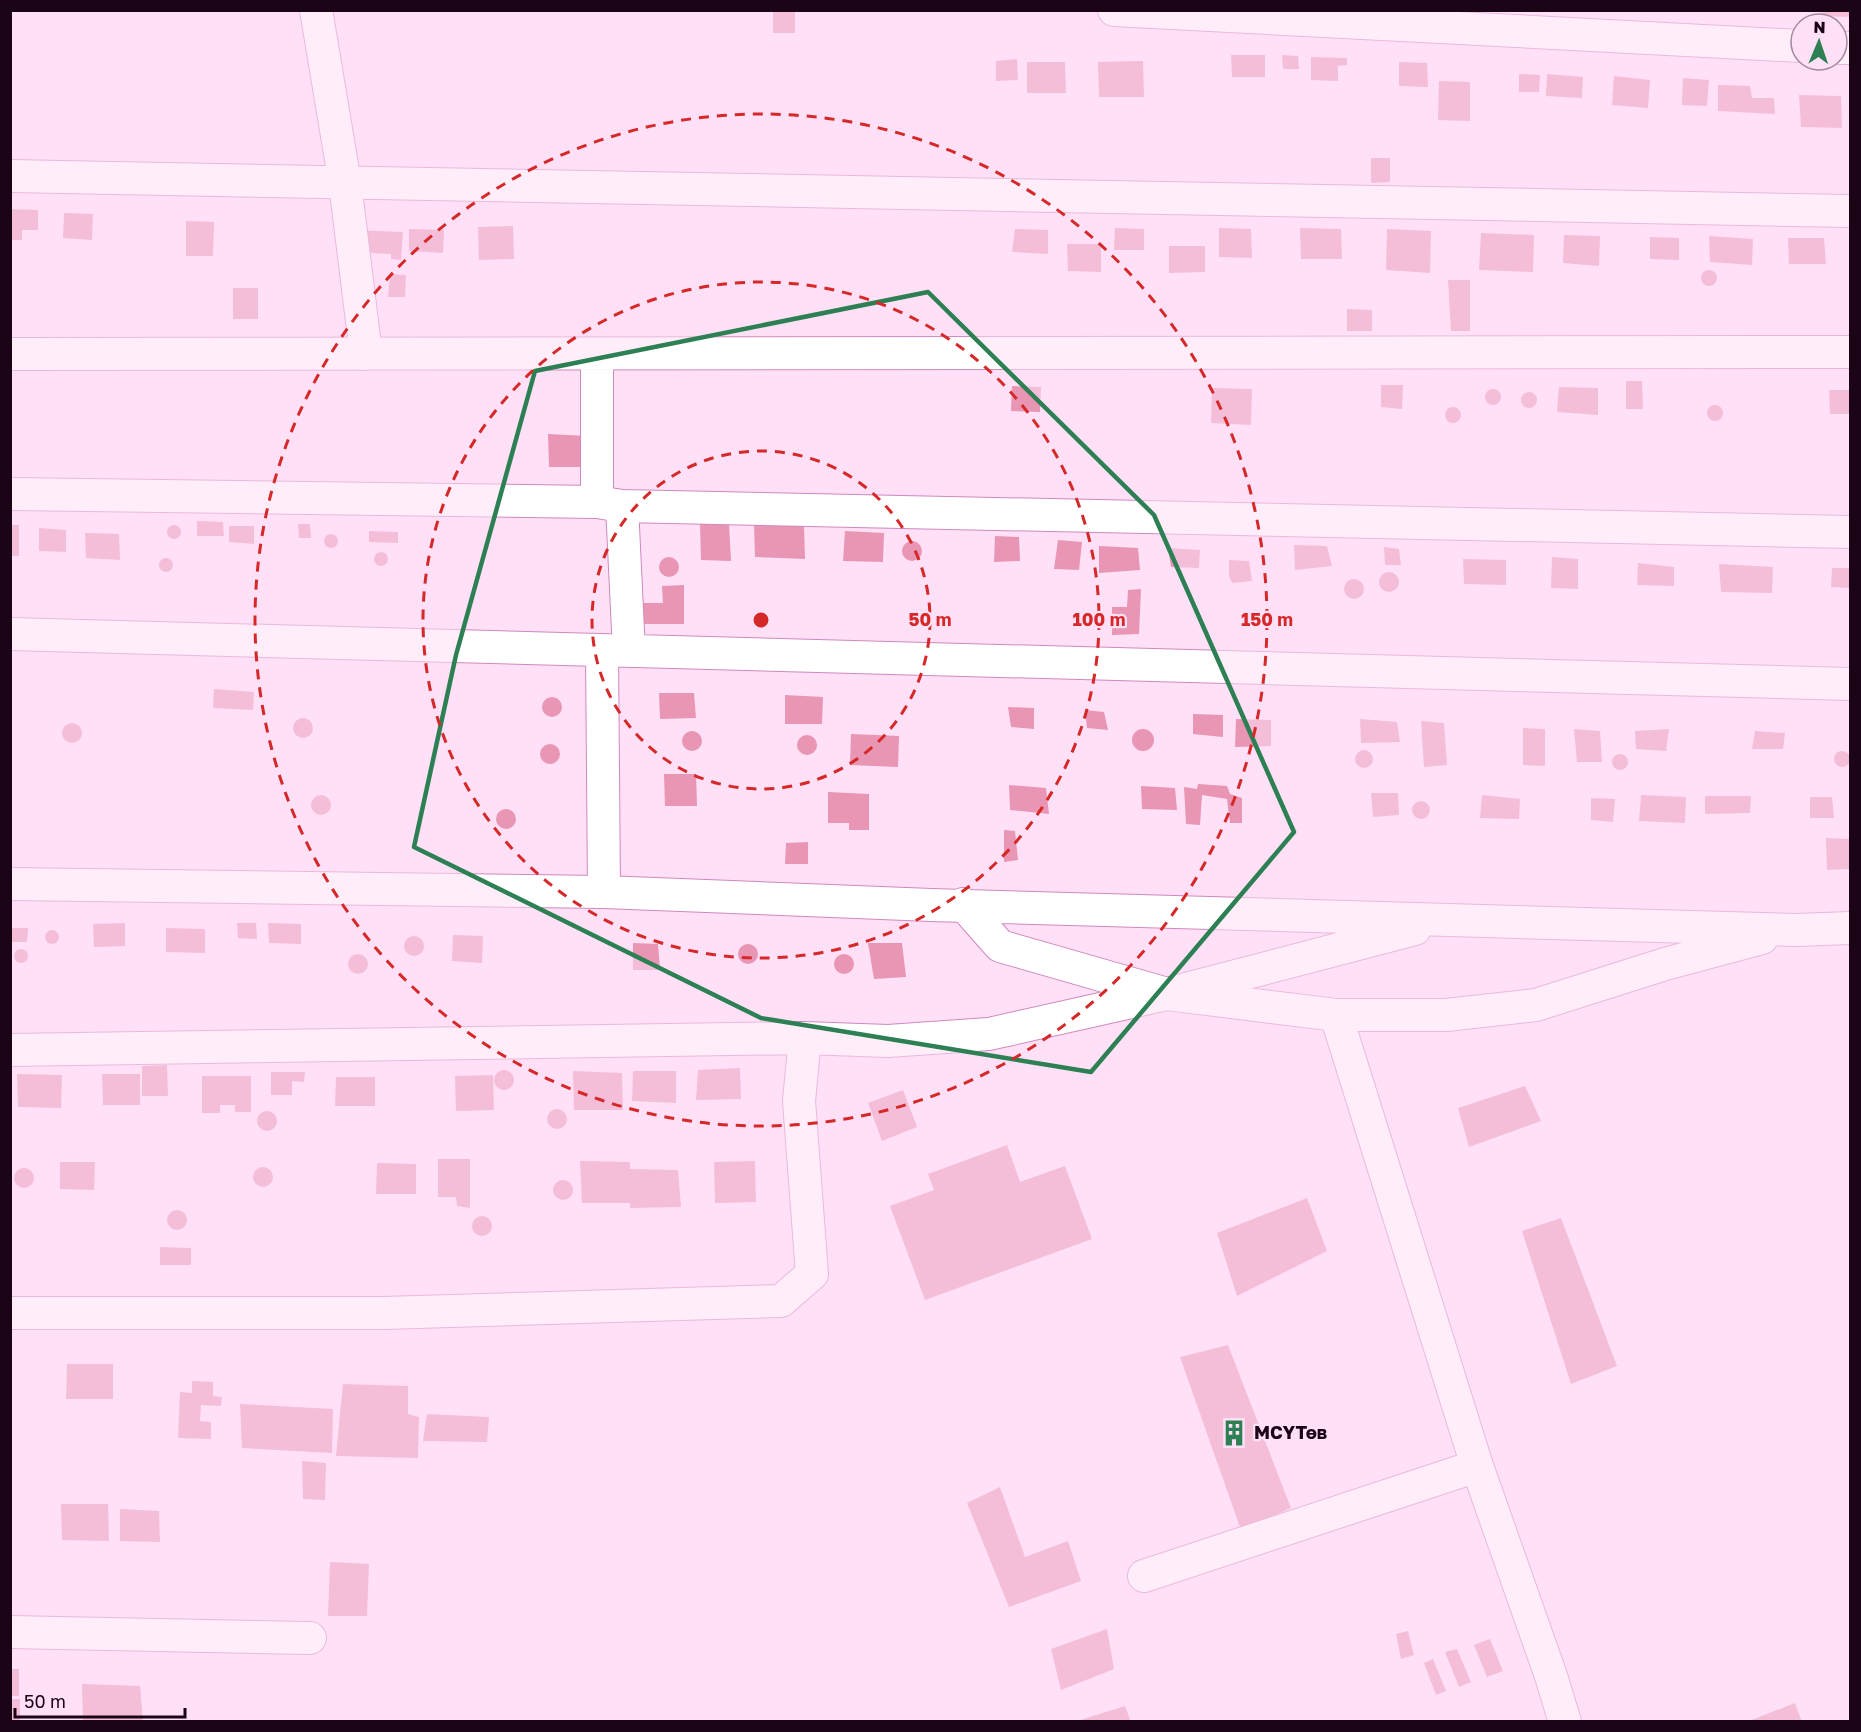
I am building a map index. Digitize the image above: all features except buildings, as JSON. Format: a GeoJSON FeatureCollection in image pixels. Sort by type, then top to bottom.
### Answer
{"type":"FeatureCollection","features":[{"type":"Feature","properties":{"kind":"street"},"geometry":{"type":"LineString","coordinates":[[316,10],[345,183],[366,354]]}},
{"type":"Feature","properties":{"kind":"street"},"geometry":{"type":"LineString","coordinates":[[1114,10],[1789,45]]}},
{"type":"Feature","properties":{"kind":"street"},"geometry":{"type":"LineString","coordinates":[[10,176],[1851,211]]}},
{"type":"Feature","properties":{"kind":"street"},"geometry":{"type":"LineString","coordinates":[[10,354],[1851,352]]}},
{"type":"Feature","properties":{"kind":"street"},"geometry":{"type":"LineString","coordinates":[[597,354],[610,504],[615,650],[604,892]]}},
{"type":"Feature","properties":{"kind":"street"},"geometry":{"type":"LineString","coordinates":[[10,494],[610,504],[1851,532]]}},
{"type":"Feature","properties":{"kind":"street"},"geometry":{"type":"LineString","coordinates":[[10,634],[1851,684]]}},
{"type":"Feature","properties":{"kind":"street"},"geometry":{"type":"LineString","coordinates":[[10,884],[604,892],[931,905],[963,904],[1448,920],[1796,930],[1851,928]]}},
{"type":"Feature","properties":{"kind":"street"},"geometry":{"type":"LineString","coordinates":[[963,904],[1000,946],[1167,994],[1336,1015],[1446,1015],[1536,1005],[1665,964],[1796,930]]}},
{"type":"Feature","properties":{"kind":"street"},"geometry":{"type":"LineString","coordinates":[[10,1050],[805,1038],[888,1041],[988,1034],[1167,994],[1448,920]]}},
{"type":"Feature","properties":{"kind":"street"},"geometry":{"type":"LineString","coordinates":[[1336,1015],[1477,1466],[1551,1676],[1564,1722]]}},
{"type":"Feature","properties":{"kind":"street"},"geometry":{"type":"LineString","coordinates":[[10,1312],[384,1313],[781,1301],[812,1274],[799,1101],[805,1038]]}},
{"type":"Feature","properties":{"kind":"street"},"geometry":{"type":"LineString","coordinates":[[1144,1576],[1477,1466]]}},
{"type":"Feature","properties":{"kind":"street"},"geometry":{"type":"LineString","coordinates":[[10,1632],[310,1638]]}},
{"type":"Feature","properties":{"kind":"highlighted area"},"geometry":{"type":"Polygon","coordinates":[[[928,292],[1154,515],[1294,832],[1091,1072],[761,1018],[414,847],[456,655],[535,371],[928,292]]]}},
{"type":"Feature","properties":{"kind":"place","name":"МСҮТөв"},"geometry":{"type":"Point","coordinates":[1234,1433]}}]}
